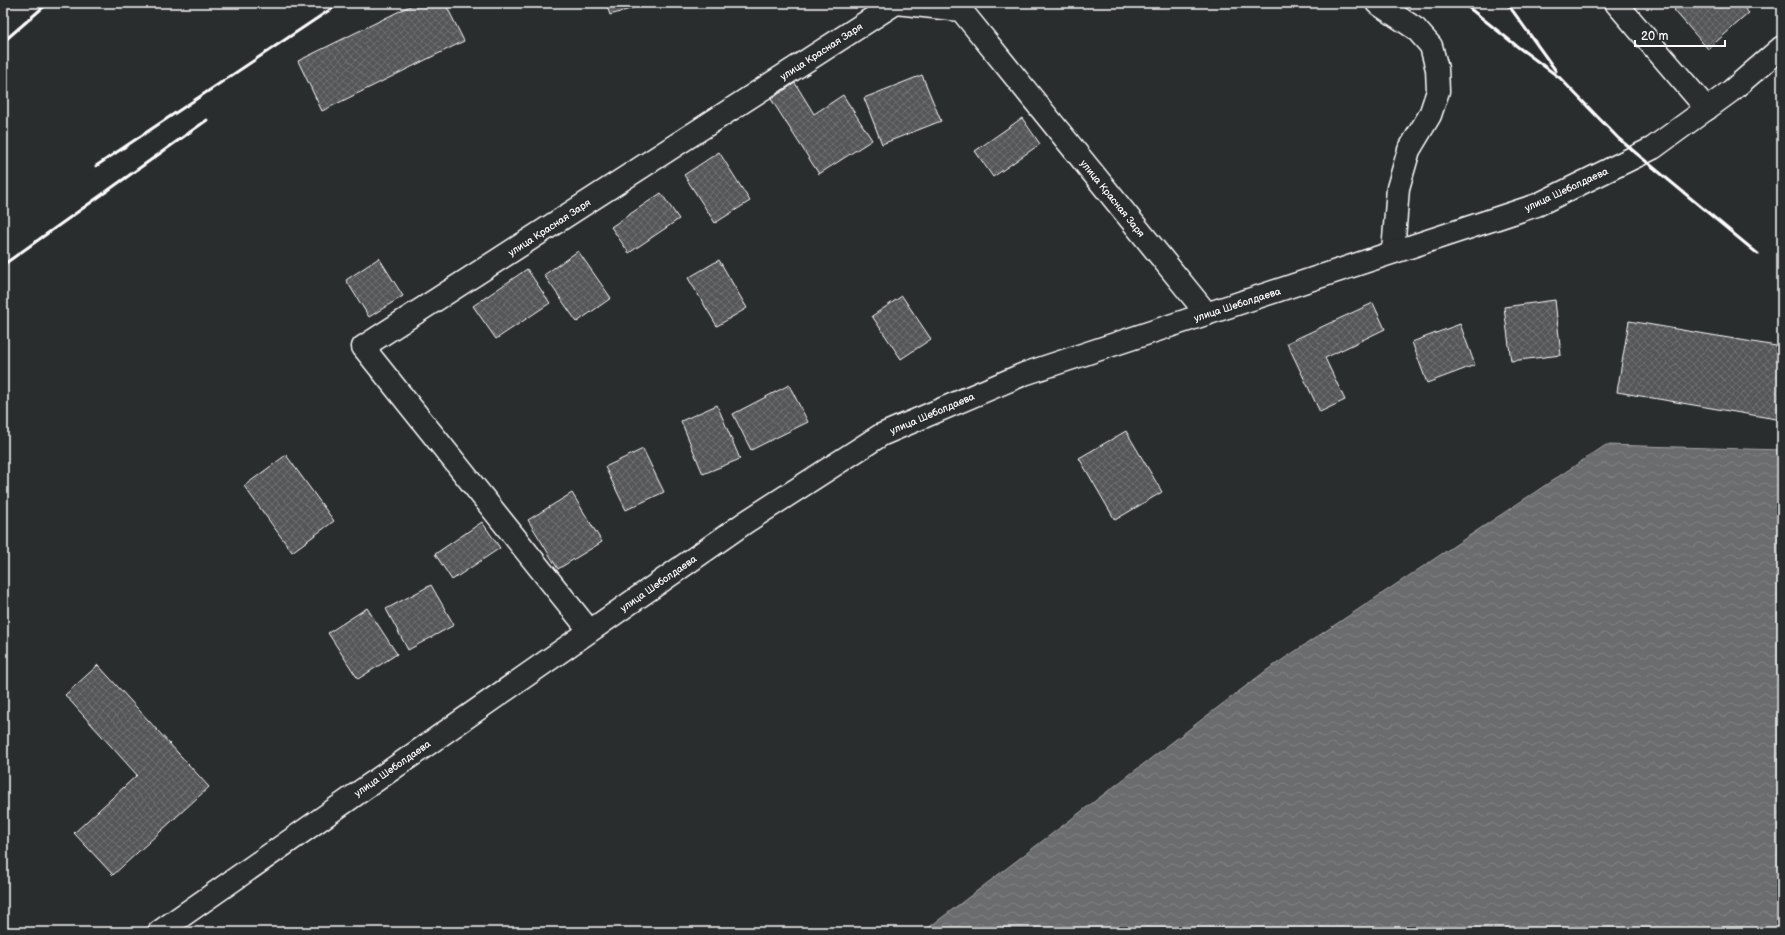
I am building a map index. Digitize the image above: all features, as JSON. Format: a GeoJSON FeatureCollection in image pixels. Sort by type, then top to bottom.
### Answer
{"type":"FeatureCollection","features":[{"type":"Feature","properties":{"kind":"street","name":"улица Красная Заря"},"geometry":{"type":"LineString","coordinates":[[589,630],[363,346],[896,3],[961,10],[1207,314]]}},
{"type":"Feature","properties":{"kind":"street"},"geometry":{"type":"LineString","coordinates":[[1377,3],[1416,29],[1431,46],[1437,69],[1438,91],[1430,115],[1409,150],[1398,188],[1393,252]]}},
{"type":"Feature","properties":{"kind":"street"},"geometry":{"type":"LineString","coordinates":[[1616,3],[1707,109]]}},
{"type":"Feature","properties":{"kind":"street","name":"улица Шеболдаева"},"geometry":{"type":"LineString","coordinates":[[159,932],[589,630],[746,522],[880,434],[1024,374],[1537,205],[1653,148],[1731,91],[1782,47]]}},
{"type":"Feature","properties":{"kind":"water"},"geometry":{"type":"Polygon","coordinates":[[[1606,445],[1782,450],[1782,932],[923,932],[1267,670],[1606,445]]]}},
{"type":"Feature","properties":{"kind":"building"},"geometry":{"type":"Polygon","coordinates":[[[416,3],[445,3],[464,41],[322,111],[298,61],[416,3]]]}},
{"type":"Feature","properties":{"kind":"building"},"geometry":{"type":"Polygon","coordinates":[[[606,3],[650,3],[610,15],[606,3]]]}},
{"type":"Feature","properties":{"kind":"building"},"geometry":{"type":"Polygon","coordinates":[[[1682,3],[1740,3],[1749,13],[1708,49],[1674,10],[1682,3]]]}},
{"type":"Feature","properties":{"kind":"building"},"geometry":{"type":"Polygon","coordinates":[[[922,75],[941,121],[882,144],[864,98],[922,75]]]}},
{"type":"Feature","properties":{"kind":"building"},"geometry":{"type":"Polygon","coordinates":[[[795,83],[814,114],[843,95],[872,140],[819,174],[771,99],[795,83]]]}},
{"type":"Feature","properties":{"kind":"building"},"geometry":{"type":"Polygon","coordinates":[[[1022,118],[1040,144],[993,177],[975,151],[1022,118]]]}},
{"type":"Feature","properties":{"kind":"building"},"geometry":{"type":"Polygon","coordinates":[[[719,152],[750,201],[715,223],[684,175],[719,152]]]}},
{"type":"Feature","properties":{"kind":"building"},"geometry":{"type":"Polygon","coordinates":[[[661,193],[679,219],[629,253],[611,227],[661,193]]]}},
{"type":"Feature","properties":{"kind":"building"},"geometry":{"type":"Polygon","coordinates":[[[578,251],[611,298],[577,322],[544,275],[578,251]]]}},
{"type":"Feature","properties":{"kind":"building"},"geometry":{"type":"Polygon","coordinates":[[[379,258],[403,296],[369,317],[346,280],[379,258]]]}},
{"type":"Feature","properties":{"kind":"building"},"geometry":{"type":"Polygon","coordinates":[[[719,260],[747,308],[717,326],[688,278],[719,260]]]}},
{"type":"Feature","properties":{"kind":"building"},"geometry":{"type":"Polygon","coordinates":[[[527,269],[550,303],[496,339],[473,306],[527,269]]]}},
{"type":"Feature","properties":{"kind":"building"},"geometry":{"type":"Polygon","coordinates":[[[902,296],[931,339],[901,359],[872,316],[902,296]]]}},
{"type":"Feature","properties":{"kind":"building"},"geometry":{"type":"Polygon","coordinates":[[[1555,300],[1561,355],[1511,361],[1504,307],[1555,300]]]}},
{"type":"Feature","properties":{"kind":"building"},"geometry":{"type":"Polygon","coordinates":[[[1373,303],[1385,329],[1325,358],[1345,400],[1320,412],[1287,343],[1373,303]]]}},
{"type":"Feature","properties":{"kind":"building"},"geometry":{"type":"Polygon","coordinates":[[[1629,321],[1782,347],[1782,420],[1617,392],[1629,321]]]}},
{"type":"Feature","properties":{"kind":"building"},"geometry":{"type":"Polygon","coordinates":[[[1460,324],[1475,365],[1427,383],[1412,342],[1460,324]]]}},
{"type":"Feature","properties":{"kind":"building"},"geometry":{"type":"Polygon","coordinates":[[[789,385],[808,422],[751,450],[733,414],[789,385]]]}},
{"type":"Feature","properties":{"kind":"building"},"geometry":{"type":"Polygon","coordinates":[[[717,405],[740,459],[703,474],[681,421],[717,405]]]}},
{"type":"Feature","properties":{"kind":"building"},"geometry":{"type":"Polygon","coordinates":[[[1126,431],[1162,492],[1115,520],[1079,458],[1126,431]]]}},
{"type":"Feature","properties":{"kind":"building"},"geometry":{"type":"Polygon","coordinates":[[[643,449],[664,492],[626,510],[605,467],[643,449]]]}},
{"type":"Feature","properties":{"kind":"building"},"geometry":{"type":"Polygon","coordinates":[[[286,455],[334,521],[292,552],[244,486],[286,455]]]}},
{"type":"Feature","properties":{"kind":"building"},"geometry":{"type":"Polygon","coordinates":[[[572,493],[602,542],[558,569],[528,520],[572,493]]]}},
{"type":"Feature","properties":{"kind":"building"},"geometry":{"type":"Polygon","coordinates":[[[482,522],[500,548],[452,580],[435,554],[482,522]]]}},
{"type":"Feature","properties":{"kind":"building"},"geometry":{"type":"Polygon","coordinates":[[[431,585],[454,625],[408,650],[386,609],[431,585]]]}},
{"type":"Feature","properties":{"kind":"building"},"geometry":{"type":"Polygon","coordinates":[[[367,608],[397,654],[358,679],[328,633],[367,608]]]}},
{"type":"Feature","properties":{"kind":"building"},"geometry":{"type":"Polygon","coordinates":[[[98,665],[209,787],[113,875],[74,833],[137,775],[65,695],[98,665]]]}},
{"type":"Feature","properties":{"kind":"railway"},"geometry":{"type":"LineString","coordinates":[[3,10],[11,3]]}},
{"type":"Feature","properties":{"kind":"railway"},"geometry":{"type":"LineString","coordinates":[[3,42],[48,3]]}},
{"type":"Feature","properties":{"kind":"railway"},"geometry":{"type":"LineString","coordinates":[[96,166],[340,3]]}},
{"type":"Feature","properties":{"kind":"railway"},"geometry":{"type":"LineString","coordinates":[[1463,3],[1560,78],[1619,139],[1758,254]]}},
{"type":"Feature","properties":{"kind":"railway"},"geometry":{"type":"LineString","coordinates":[[1507,3],[1556,71]]}},
{"type":"Feature","properties":{"kind":"railway"},"geometry":{"type":"LineString","coordinates":[[3,265],[207,120]]}}]}
